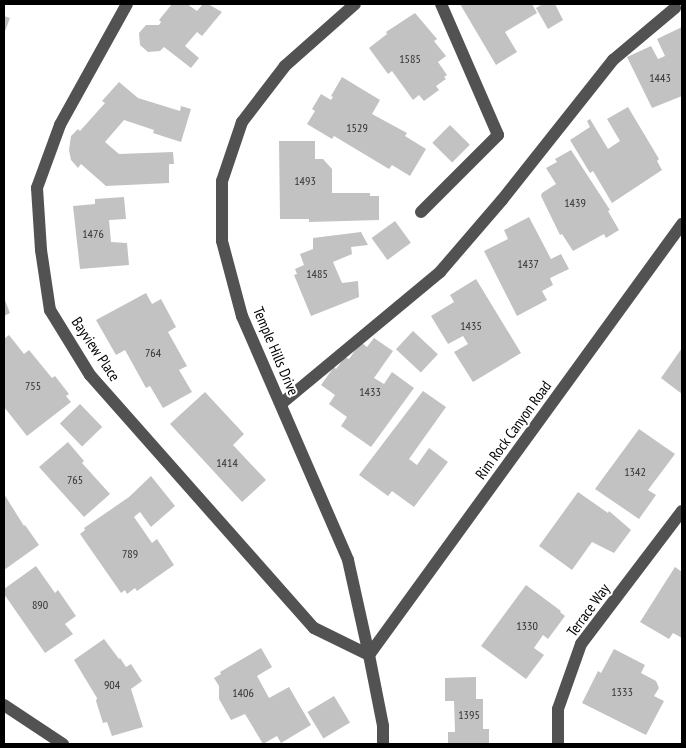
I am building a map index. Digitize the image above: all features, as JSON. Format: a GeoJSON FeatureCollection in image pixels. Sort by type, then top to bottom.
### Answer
{"type":"FeatureCollection","features":[{"type":"Feature","properties":{"kind":"street","name":"Bayview Place"},"geometry":{"type":"LineString","coordinates":[[127,4],[60,125],[37,188],[41,250],[50,310],[90,375],[314,628],[370,655]]}},
{"type":"Feature","properties":{"kind":"street","name":"Temple Hills Drive"},"geometry":{"type":"LineString","coordinates":[[355,4],[285,66],[242,122],[222,181],[222,241],[242,316],[348,560],[370,655],[382,726],[383,744]]}},
{"type":"Feature","properties":{"kind":"street"},"geometry":{"type":"LineString","coordinates":[[421,212],[498,135],[441,4]]}},
{"type":"Feature","properties":{"kind":"street"},"geometry":{"type":"LineString","coordinates":[[280,404],[440,272],[502,200],[613,60],[674,8]]}},
{"type":"Feature","properties":{"kind":"street","name":"Rim Rock Canyon Road"},"geometry":{"type":"LineString","coordinates":[[370,655],[682,224]]}},
{"type":"Feature","properties":{"kind":"street","name":"Terrace Way"},"geometry":{"type":"LineString","coordinates":[[558,744],[558,709],[581,644],[682,511]]}},
{"type":"Feature","properties":{"kind":"street"},"geometry":{"type":"LineString","coordinates":[[4,705],[63,744]]}},
{"type":"Feature","properties":{"kind":"building"},"geometry":{"type":"Polygon","coordinates":[[[172,4],[187,4],[197,11],[203,4],[208,4],[222,12],[202,36],[197,32],[185,46],[199,58],[191,68],[164,47],[160,51],[148,52],[140,45],[139,33],[146,25],[159,25],[161,22],[159,20],[172,4]]]}},
{"type":"Feature","properties":{"kind":"building"},"geometry":{"type":"Polygon","coordinates":[[[460,4],[532,4],[537,13],[505,32],[517,52],[496,65],[460,4]]]}},
{"type":"Feature","properties":{"kind":"building"},"geometry":{"type":"Polygon","coordinates":[[[540,4],[555,4],[563,20],[548,29],[536,8],[540,4]]]}},
{"type":"Feature","properties":{"kind":"building"},"geometry":{"type":"Polygon","coordinates":[[[415,13],[437,39],[434,41],[446,56],[438,62],[447,75],[444,77],[446,79],[436,86],[439,90],[424,101],[419,95],[413,100],[392,71],[388,74],[369,48],[387,34],[386,32],[415,13]]]}},
{"type":"Feature","properties":{"kind":"building"},"geometry":{"type":"Polygon","coordinates":[[[4,16],[10,18],[4,34],[4,16]]]}},
{"type":"Feature","properties":{"kind":"building"},"geometry":{"type":"Polygon","coordinates":[[[682,27],[682,96],[652,108],[627,57],[651,46],[658,59],[665,56],[657,39],[682,27]]]}},
{"type":"Feature","properties":{"kind":"building"},"geometry":{"type":"Polygon","coordinates":[[[342,77],[380,100],[372,114],[407,133],[405,136],[426,149],[410,176],[392,165],[389,169],[334,136],[332,139],[307,124],[315,111],[312,109],[321,94],[331,100],[333,97],[331,96],[342,77]]]}},
{"type":"Feature","properties":{"kind":"building"},"geometry":{"type":"Polygon","coordinates":[[[119,82],[138,98],[180,111],[181,106],[191,109],[181,142],[153,133],[154,130],[124,120],[105,142],[119,154],[173,152],[174,164],[169,164],[169,183],[106,186],[81,164],[78,168],[71,160],[69,150],[71,136],[78,129],[80,131],[105,103],[102,101],[119,82]]]}},
{"type":"Feature","properties":{"kind":"building"},"geometry":{"type":"Polygon","coordinates":[[[628,107],[659,159],[657,161],[662,170],[612,203],[593,171],[590,173],[570,140],[590,127],[587,121],[590,119],[608,149],[620,141],[607,119],[628,107]]]}},
{"type":"Feature","properties":{"kind":"building"},"geometry":{"type":"Polygon","coordinates":[[[450,125],[470,145],[452,162],[432,143],[450,125]]]}},
{"type":"Feature","properties":{"kind":"building"},"geometry":{"type":"Polygon","coordinates":[[[279,141],[315,141],[315,159],[323,159],[332,169],[332,193],[370,193],[370,196],[379,196],[379,220],[309,222],[309,219],[280,219],[279,141]]]}},
{"type":"Feature","properties":{"kind":"building"},"geometry":{"type":"Polygon","coordinates":[[[571,150],[610,210],[608,211],[619,230],[606,238],[604,234],[573,251],[562,234],[560,235],[541,196],[542,193],[556,184],[546,168],[557,162],[555,159],[571,150]]]}},
{"type":"Feature","properties":{"kind":"building"},"geometry":{"type":"Polygon","coordinates":[[[124,197],[126,219],[109,220],[111,242],[127,243],[129,265],[80,269],[73,206],[95,204],[95,199],[124,197]]]}},
{"type":"Feature","properties":{"kind":"building"},"geometry":{"type":"Polygon","coordinates":[[[529,217],[551,259],[561,254],[569,269],[550,278],[553,285],[542,291],[547,300],[517,316],[484,251],[508,239],[504,230],[529,217]]]}},
{"type":"Feature","properties":{"kind":"building"},"geometry":{"type":"Polygon","coordinates":[[[395,221],[411,243],[387,260],[372,238],[395,221]]]}},
{"type":"Feature","properties":{"kind":"building"},"geometry":{"type":"Polygon","coordinates":[[[361,232],[368,245],[351,247],[352,254],[333,262],[342,283],[358,281],[359,297],[311,316],[294,275],[297,274],[295,269],[304,265],[300,254],[313,249],[313,238],[361,232]]]}},
{"type":"Feature","properties":{"kind":"building"},"geometry":{"type":"Polygon","coordinates":[[[476,279],[521,353],[473,382],[454,352],[468,344],[463,336],[448,344],[431,316],[454,302],[450,295],[476,279]]]}},
{"type":"Feature","properties":{"kind":"building"},"geometry":{"type":"Polygon","coordinates":[[[146,293],[152,304],[161,299],[176,327],[168,332],[187,366],[179,370],[192,392],[163,408],[150,386],[146,388],[125,350],[116,355],[96,320],[146,293]]]}},
{"type":"Feature","properties":{"kind":"building"},"geometry":{"type":"Polygon","coordinates":[[[4,298],[10,313],[4,316],[4,298]]]}},
{"type":"Feature","properties":{"kind":"building"},"geometry":{"type":"Polygon","coordinates":[[[413,331],[438,354],[421,372],[396,349],[413,331]]]}},
{"type":"Feature","properties":{"kind":"building"},"geometry":{"type":"Polygon","coordinates":[[[9,335],[24,354],[29,350],[52,378],[55,376],[69,394],[66,396],[71,402],[27,436],[4,407],[4,339],[9,335]]]}},
{"type":"Feature","properties":{"kind":"building"},"geometry":{"type":"Polygon","coordinates":[[[374,338],[393,351],[374,378],[384,384],[392,372],[414,388],[371,447],[341,426],[347,417],[329,404],[335,395],[321,385],[334,367],[336,369],[345,357],[349,359],[361,342],[367,347],[374,338]]]}},
{"type":"Feature","properties":{"kind":"building"},"geometry":{"type":"Polygon","coordinates":[[[682,348],[682,394],[661,378],[682,348]]]}},
{"type":"Feature","properties":{"kind":"building"},"geometry":{"type":"Polygon","coordinates":[[[423,391],[446,407],[409,459],[417,465],[429,448],[448,462],[414,507],[392,491],[388,496],[359,475],[423,391]]]}},
{"type":"Feature","properties":{"kind":"building"},"geometry":{"type":"Polygon","coordinates":[[[205,392],[244,434],[233,445],[266,480],[242,502],[170,424],[205,392]]]}},
{"type":"Feature","properties":{"kind":"building"},"geometry":{"type":"Polygon","coordinates":[[[80,404],[102,427],[82,446],[60,423],[80,404]]]}},
{"type":"Feature","properties":{"kind":"building"},"geometry":{"type":"Polygon","coordinates":[[[639,429],[675,454],[648,490],[656,495],[639,519],[595,489],[639,429]]]}},
{"type":"Feature","properties":{"kind":"building"},"geometry":{"type":"Polygon","coordinates":[[[68,442],[84,461],[82,463],[110,494],[84,517],[39,467],[68,442]]]}},
{"type":"Feature","properties":{"kind":"building"},"geometry":{"type":"Polygon","coordinates":[[[151,476],[175,506],[151,527],[140,512],[134,517],[152,543],[157,539],[174,565],[137,591],[135,588],[127,594],[125,590],[121,593],[80,534],[85,530],[84,528],[129,497],[151,476]]]}},
{"type":"Feature","properties":{"kind":"building"},"geometry":{"type":"Polygon","coordinates":[[[578,492],[608,513],[609,511],[631,530],[614,553],[592,542],[572,570],[539,546],[578,492]]]}},
{"type":"Feature","properties":{"kind":"building"},"geometry":{"type":"Polygon","coordinates":[[[4,494],[24,526],[39,545],[4,570],[4,494]]]}},
{"type":"Feature","properties":{"kind":"building"},"geometry":{"type":"Polygon","coordinates":[[[36,566],[55,593],[58,590],[76,616],[65,624],[73,634],[45,653],[4,594],[4,589],[36,566]]]}},
{"type":"Feature","properties":{"kind":"building"},"geometry":{"type":"Polygon","coordinates":[[[675,567],[682,572],[682,638],[673,633],[669,639],[640,622],[675,567]]]}},
{"type":"Feature","properties":{"kind":"building"},"geometry":{"type":"Polygon","coordinates":[[[526,585],[565,616],[548,639],[543,635],[534,648],[544,655],[526,679],[481,646],[526,585]]]}},
{"type":"Feature","properties":{"kind":"building"},"geometry":{"type":"Polygon","coordinates":[[[104,639],[126,667],[131,664],[142,681],[131,689],[143,727],[112,736],[107,722],[103,723],[96,701],[97,698],[74,660],[104,639]]]}},
{"type":"Feature","properties":{"kind":"building"},"geometry":{"type":"Polygon","coordinates":[[[261,648],[272,667],[257,676],[269,698],[289,687],[311,725],[281,743],[277,736],[263,744],[245,714],[231,720],[219,699],[219,686],[214,678],[221,674],[220,672],[261,648]]]}},
{"type":"Feature","properties":{"kind":"building"},"geometry":{"type":"Polygon","coordinates":[[[614,649],[645,665],[641,673],[656,681],[659,688],[654,696],[664,701],[646,735],[582,703],[598,671],[601,673],[614,649]]]}},
{"type":"Feature","properties":{"kind":"building"},"geometry":{"type":"Polygon","coordinates":[[[476,677],[476,699],[483,699],[483,729],[489,729],[489,744],[448,744],[448,732],[455,732],[454,701],[445,701],[445,678],[476,677]]]}},
{"type":"Feature","properties":{"kind":"building"},"geometry":{"type":"Polygon","coordinates":[[[334,696],[350,723],[323,739],[307,712],[334,696]]]}}]}
